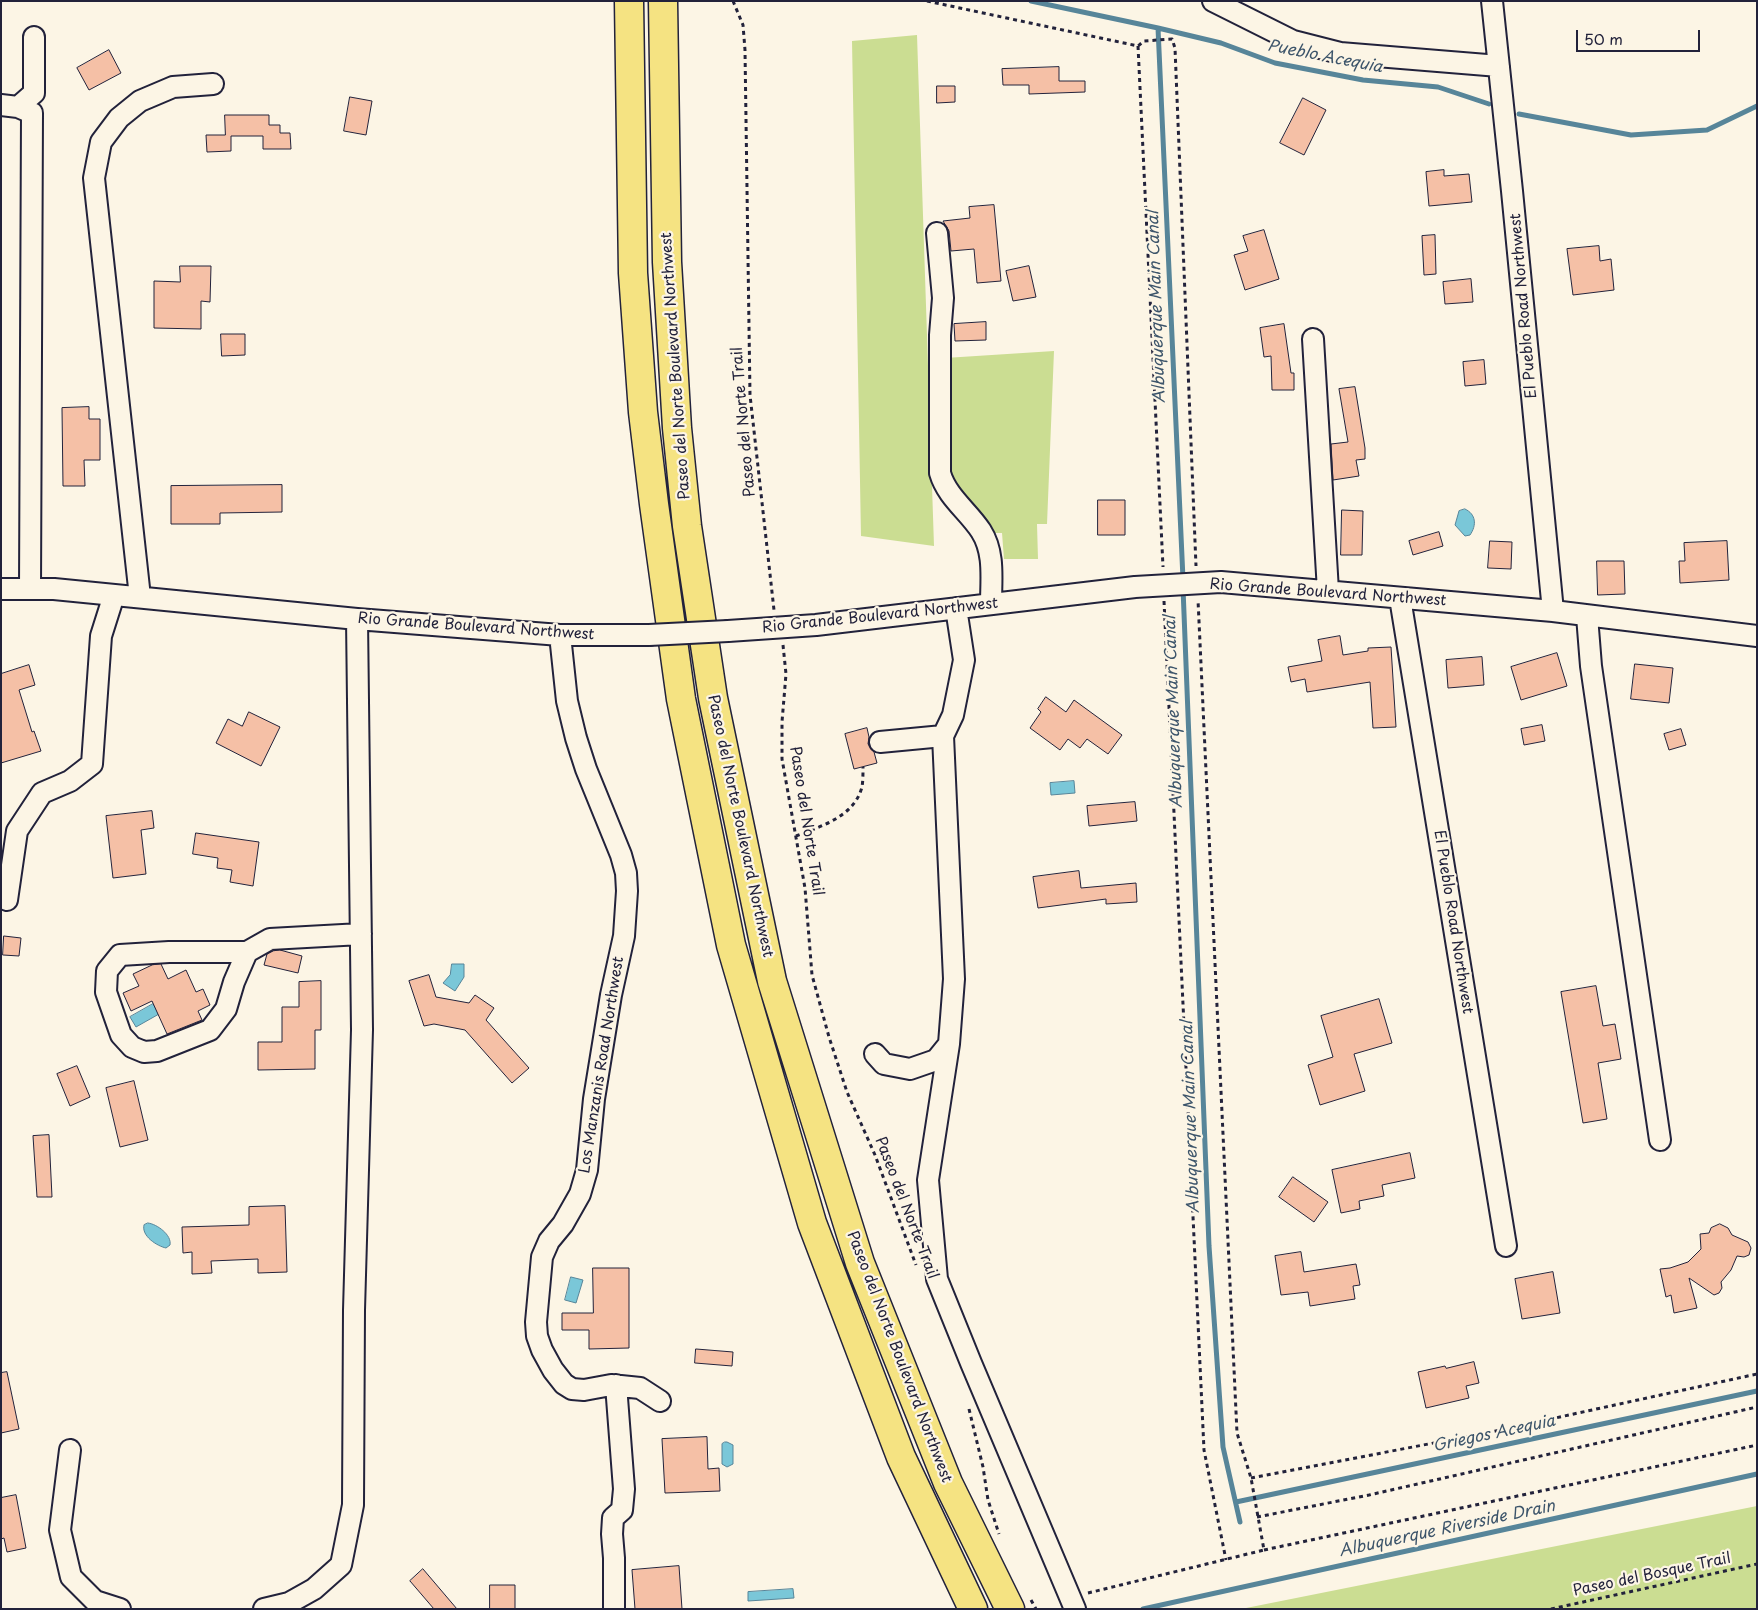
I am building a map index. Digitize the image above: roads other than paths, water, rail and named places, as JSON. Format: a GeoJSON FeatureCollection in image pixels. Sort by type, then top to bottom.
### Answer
{"type":"FeatureCollection","features":[{"type":"Feature","properties":{"kind":"highway","name":"Paseo del Norte Boulevard Northwest"},"geometry":{"type":"LineString","coordinates":[[629,1],[633,273],[645,430],[681,700],[731,945],[812,1223],[901,1457],[973,1609]]}},
{"type":"Feature","properties":{"kind":"highway","name":"Paseo del Norte Boulevard Northwest"},"geometry":{"type":"LineString","coordinates":[[663,1],[667,262],[677,428],[686,516],[713,698],[770,972],[860,1263],[948,1483],[1019,1600]]}},
{"type":"Feature","properties":{"kind":"street"},"geometry":{"type":"LineString","coordinates":[[1212,1],[1293,41],[1340,53],[1499,66]]}},
{"type":"Feature","properties":{"kind":"street","name":"El Pueblo Road Northwest"},"geometry":{"type":"LineString","coordinates":[[1492,1],[1553,611]]}},
{"type":"Feature","properties":{"kind":"street"},"geometry":{"type":"LineString","coordinates":[[10,106],[34,93],[34,37]]}},
{"type":"Feature","properties":{"kind":"street"},"geometry":{"type":"LineString","coordinates":[[140,597],[94,178],[101,142],[120,118],[133,107],[173,87],[212,84]]}},
{"type":"Feature","properties":{"kind":"street"},"geometry":{"type":"LineString","coordinates":[[10,106],[32,113],[30,589]]}},
{"type":"Feature","properties":{"kind":"street"},"geometry":{"type":"LineString","coordinates":[[937,233],[943,298],[940,335],[940,474],[950,494],[981,531],[987,542],[992,564],[991,604]]}},
{"type":"Feature","properties":{"kind":"street"},"geometry":{"type":"LineString","coordinates":[[1312,339],[1328,591]]}},
{"type":"Feature","properties":{"kind":"street","name":"Rio Grande Boulevard Northwest"},"geometry":{"type":"LineString","coordinates":[[1,589],[54,589],[358,619],[560,635],[649,635],[778,628],[1182,584],[1221,582],[1553,611],[1757,636]]}},
{"type":"Feature","properties":{"kind":"street"},"geometry":{"type":"LineString","coordinates":[[7,900],[17,831],[42,793],[70,780],[92,764],[101,636],[114,595]]}},
{"type":"Feature","properties":{"kind":"street","name":"El Pueblo Road Northwest"},"geometry":{"type":"LineString","coordinates":[[1400,598],[1506,1246]]}},
{"type":"Feature","properties":{"kind":"street"},"geometry":{"type":"LineString","coordinates":[[956,608],[964,660],[953,715],[942,736],[954,980],[950,1044],[928,1180],[937,1279],[1072,1603]]}},
{"type":"Feature","properties":{"kind":"street"},"geometry":{"type":"LineString","coordinates":[[1587,616],[1591,666],[1660,1140]]}},
{"type":"Feature","properties":{"kind":"street"},"geometry":{"type":"LineString","coordinates":[[264,1609],[289,1603],[314,1589],[341,1565],[353,1505],[354,1310],[362,1030],[358,619]]}},
{"type":"Feature","properties":{"kind":"street","name":"Los Manzanis Road Northwest"},"geometry":{"type":"LineString","coordinates":[[560,635],[567,701],[576,738],[586,769],[621,855],[626,873],[627,891],[624,936],[611,995],[594,1099],[587,1170],[580,1194],[549,1241],[542,1257],[536,1336],[553,1370],[564,1384],[572,1389],[616,1385],[640,1388],[660,1401]]}},
{"type":"Feature","properties":{"kind":"street"},"geometry":{"type":"LineString","coordinates":[[880,742],[942,736]]}},
{"type":"Feature","properties":{"kind":"street"},"geometry":{"type":"LineString","coordinates":[[247,952],[234,982],[226,1009],[210,1030],[157,1051],[144,1052],[132,1047],[121,1035],[106,992],[107,971],[120,955],[169,952],[247,952],[270,939],[361,934]]}},
{"type":"Feature","properties":{"kind":"street"},"geometry":{"type":"LineString","coordinates":[[875,1054],[884,1064],[910,1069],[936,1060],[950,1044]]}},
{"type":"Feature","properties":{"kind":"street"},"geometry":{"type":"LineString","coordinates":[[614,1609],[612,1534],[614,1518],[622,1510],[624,1489],[616,1385]]}},
{"type":"Feature","properties":{"kind":"street"},"geometry":{"type":"LineString","coordinates":[[70,1450],[60,1530],[71,1577],[95,1600],[120,1609]]}},
{"type":"Feature","properties":{"kind":"water"},"geometry":{"type":"Polygon","coordinates":[[[1465,509],[1473,517],[1474,524],[1470,535],[1465,536],[1455,525],[1459,511],[1465,509]]]}},
{"type":"Feature","properties":{"kind":"water"},"geometry":{"type":"Polygon","coordinates":[[[1074,781],[1075,793],[1051,795],[1050,783],[1074,781]]]}},
{"type":"Feature","properties":{"kind":"water"},"geometry":{"type":"Polygon","coordinates":[[[452,964],[464,964],[464,977],[455,991],[443,983],[450,975],[452,964]]]}},
{"type":"Feature","properties":{"kind":"water"},"geometry":{"type":"Polygon","coordinates":[[[153,1004],[159,1014],[136,1027],[130,1017],[153,1004]]]}},
{"type":"Feature","properties":{"kind":"water"},"geometry":{"type":"Polygon","coordinates":[[[148,1223],[156,1225],[169,1237],[170,1245],[166,1248],[147,1237],[144,1225],[148,1223]]]}},
{"type":"Feature","properties":{"kind":"water"},"geometry":{"type":"Polygon","coordinates":[[[571,1277],[583,1280],[576,1303],[565,1300],[571,1277]]]}},
{"type":"Feature","properties":{"kind":"water"},"geometry":{"type":"Polygon","coordinates":[[[725,1442],[733,1445],[733,1464],[727,1467],[722,1464],[722,1444],[725,1442]]]}},
{"type":"Feature","properties":{"kind":"water"},"geometry":{"type":"Polygon","coordinates":[[[793,1589],[794,1598],[748,1601],[748,1592],[793,1589]]]}},
{"type":"Feature","properties":{"kind":"waterway","name":"Pueblo Acequia"},"geometry":{"type":"LineString","coordinates":[[1031,1],[1221,43],[1275,63],[1363,80],[1438,87],[1489,104]]}},
{"type":"Feature","properties":{"kind":"waterway","name":"Albuquerque Main Canal"},"geometry":{"type":"LineString","coordinates":[[1158,28],[1183,579]]}},
{"type":"Feature","properties":{"kind":"waterway","name":"Pueblo Acequia"},"geometry":{"type":"LineString","coordinates":[[1519,114],[1631,135],[1707,130],[1757,106]]}},
{"type":"Feature","properties":{"kind":"waterway","name":"Albuquerque Main Canal"},"geometry":{"type":"LineString","coordinates":[[1183,588],[1209,1246],[1223,1447],[1240,1522]]}},
{"type":"Feature","properties":{"kind":"waterway","name":"Griegos Acequia"},"geometry":{"type":"LineString","coordinates":[[1236,1502],[1757,1391]]}},
{"type":"Feature","properties":{"kind":"waterway","name":"Albuquerque Riverside Drain"},"geometry":{"type":"LineString","coordinates":[[1143,1609],[1757,1474]]}}]}
